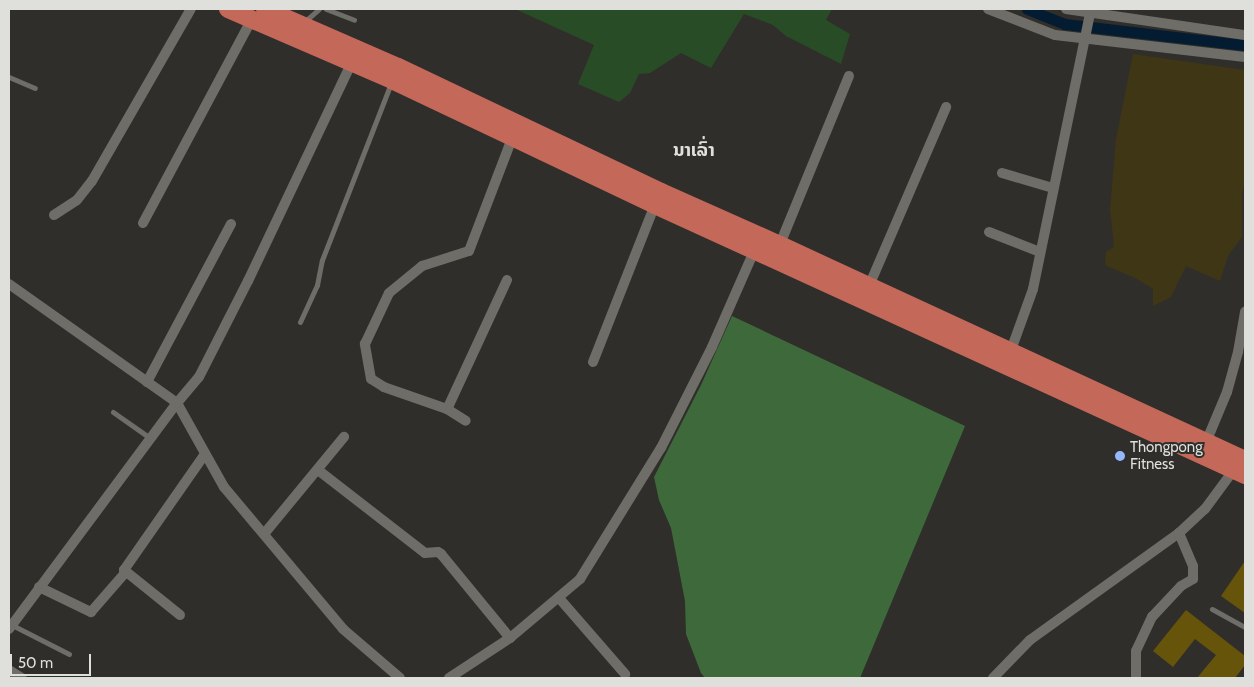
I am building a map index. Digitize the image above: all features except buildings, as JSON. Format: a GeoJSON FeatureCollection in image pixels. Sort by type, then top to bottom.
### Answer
{"type":"FeatureCollection","features":[{"type":"Feature","properties":{"kind":"highway"},"geometry":{"type":"LineString","coordinates":[[228,9],[265,12],[302,24],[392,80],[655,205],[869,286],[1010,353],[1203,450]]}},
{"type":"Feature","properties":{"kind":"highway"},"geometry":{"type":"LineString","coordinates":[[265,12],[354,56],[757,243]]}},
{"type":"Feature","properties":{"kind":"highway"},"geometry":{"type":"LineString","coordinates":[[777,251],[1241,466]]}},
{"type":"Feature","properties":{"kind":"street"},"geometry":{"type":"LineString","coordinates":[[54,215],[77,200],[92,181],[191,9]]}},
{"type":"Feature","properties":{"kind":"street"},"geometry":{"type":"LineString","coordinates":[[988,9],[1054,35],[1085,35],[1245,57]]}},
{"type":"Feature","properties":{"kind":"street"},"geometry":{"type":"LineString","coordinates":[[1066,9],[1090,16],[1245,35]]}},
{"type":"Feature","properties":{"kind":"street"},"geometry":{"type":"LineString","coordinates":[[143,223],[265,12]]}},
{"type":"Feature","properties":{"kind":"street"},"geometry":{"type":"LineString","coordinates":[[1010,353],[1033,288],[1090,16]]}},
{"type":"Feature","properties":{"kind":"street"},"geometry":{"type":"LineString","coordinates":[[11,622],[176,403],[199,377],[248,281],[354,56]]}},
{"type":"Feature","properties":{"kind":"street"},"geometry":{"type":"LineString","coordinates":[[777,251],[849,76]]}},
{"type":"Feature","properties":{"kind":"street"},"geometry":{"type":"LineString","coordinates":[[869,286],[946,107]]}},
{"type":"Feature","properties":{"kind":"street"},"geometry":{"type":"LineString","coordinates":[[466,421],[447,409],[384,387],[372,379],[364,344],[389,293],[422,266],[469,251],[513,136]]}},
{"type":"Feature","properties":{"kind":"street"},"geometry":{"type":"LineString","coordinates":[[1002,173],[1053,188]]}},
{"type":"Feature","properties":{"kind":"street"},"geometry":{"type":"LineString","coordinates":[[593,362],[655,205]]}},
{"type":"Feature","properties":{"kind":"street"},"geometry":{"type":"LineString","coordinates":[[147,382],[231,224]]}},
{"type":"Feature","properties":{"kind":"street"},"geometry":{"type":"LineString","coordinates":[[989,232],[1040,252]]}},
{"type":"Feature","properties":{"kind":"street"},"geometry":{"type":"LineString","coordinates":[[449,678],[510,638],[580,579],[660,448],[712,347],[757,243]]}},
{"type":"Feature","properties":{"kind":"street"},"geometry":{"type":"LineString","coordinates":[[447,409],[507,280]]}},
{"type":"Feature","properties":{"kind":"street"},"geometry":{"type":"LineString","coordinates":[[9,284],[176,403],[224,487],[343,630],[400,678]]}},
{"type":"Feature","properties":{"kind":"street"},"geometry":{"type":"LineString","coordinates":[[1203,450],[1227,392],[1238,352],[1245,312]]}},
{"type":"Feature","properties":{"kind":"street"},"geometry":{"type":"LineString","coordinates":[[264,534],[344,437]]}},
{"type":"Feature","properties":{"kind":"street"},"geometry":{"type":"LineString","coordinates":[[39,587],[91,612],[125,573],[125,566],[205,454]]}},
{"type":"Feature","properties":{"kind":"street"},"geometry":{"type":"LineString","coordinates":[[993,678],[1030,640],[1179,533],[1205,509],[1241,466]]}},
{"type":"Feature","properties":{"kind":"street"},"geometry":{"type":"LineString","coordinates":[[318,470],[425,553],[438,552],[441,554],[510,638]]}},
{"type":"Feature","properties":{"kind":"street"},"geometry":{"type":"LineString","coordinates":[[1136,678],[1136,651],[1152,617],[1181,586],[1193,578],[1193,566],[1179,533]]}},
{"type":"Feature","properties":{"kind":"street"},"geometry":{"type":"LineString","coordinates":[[125,573],[180,614]]}},
{"type":"Feature","properties":{"kind":"street"},"geometry":{"type":"LineString","coordinates":[[559,598],[625,674]]}},
{"type":"Feature","properties":{"kind":"street"},"geometry":{"type":"LineString","coordinates":[[9,670],[22,678]]}},
{"type":"Feature","properties":{"kind":"lane"},"geometry":{"type":"LineString","coordinates":[[302,24],[319,9]]}},
{"type":"Feature","properties":{"kind":"lane"},"geometry":{"type":"LineString","coordinates":[[326,9],[354,20]]}},
{"type":"Feature","properties":{"kind":"lane"},"geometry":{"type":"LineString","coordinates":[[9,77],[35,88]]}},
{"type":"Feature","properties":{"kind":"lane"},"geometry":{"type":"LineString","coordinates":[[300,322],[317,285],[322,260],[392,80]]}},
{"type":"Feature","properties":{"kind":"lane"},"geometry":{"type":"LineString","coordinates":[[113,412],[150,438]]}},
{"type":"Feature","properties":{"kind":"lane"},"geometry":{"type":"LineString","coordinates":[[1212,609],[1245,627]]}},
{"type":"Feature","properties":{"kind":"lane"},"geometry":{"type":"LineString","coordinates":[[11,622],[69,654]]}},
{"type":"Feature","properties":{"kind":"green space"},"geometry":{"type":"Polygon","coordinates":[[[515,9],[832,9],[826,20],[850,34],[841,64],[786,36],[773,25],[744,14],[711,68],[681,53],[650,73],[639,74],[630,93],[619,102],[578,84],[594,45],[515,9]]]}},
{"type":"Feature","properties":{"kind":"green space"},"geometry":{"type":"Polygon","coordinates":[[[732,316],[965,426],[860,678],[705,678],[701,673],[686,634],[685,601],[671,528],[659,500],[654,477],[701,385],[732,316]]]}},
{"type":"Feature","properties":{"kind":"sand"},"geometry":{"type":"Polygon","coordinates":[[[1133,54],[1245,70],[1245,178],[1242,196],[1242,237],[1228,256],[1220,281],[1186,266],[1171,297],[1153,306],[1153,289],[1137,279],[1105,265],[1106,252],[1114,247],[1110,209],[1116,139],[1133,54]]]}},
{"type":"Feature","properties":{"kind":"waterway"},"geometry":{"type":"LineString","coordinates":[[1027,9],[1065,24],[1245,45]]}},
{"type":"Feature","properties":{"kind":"place","name":"Thongpong Fitness"},"geometry":{"type":"Point","coordinates":[1120,456]}},
{"type":"Feature","properties":{"kind":"district","name":"ນາເລົ່າ"},"geometry":{"type":"Point","coordinates":[694,150]}}]}
